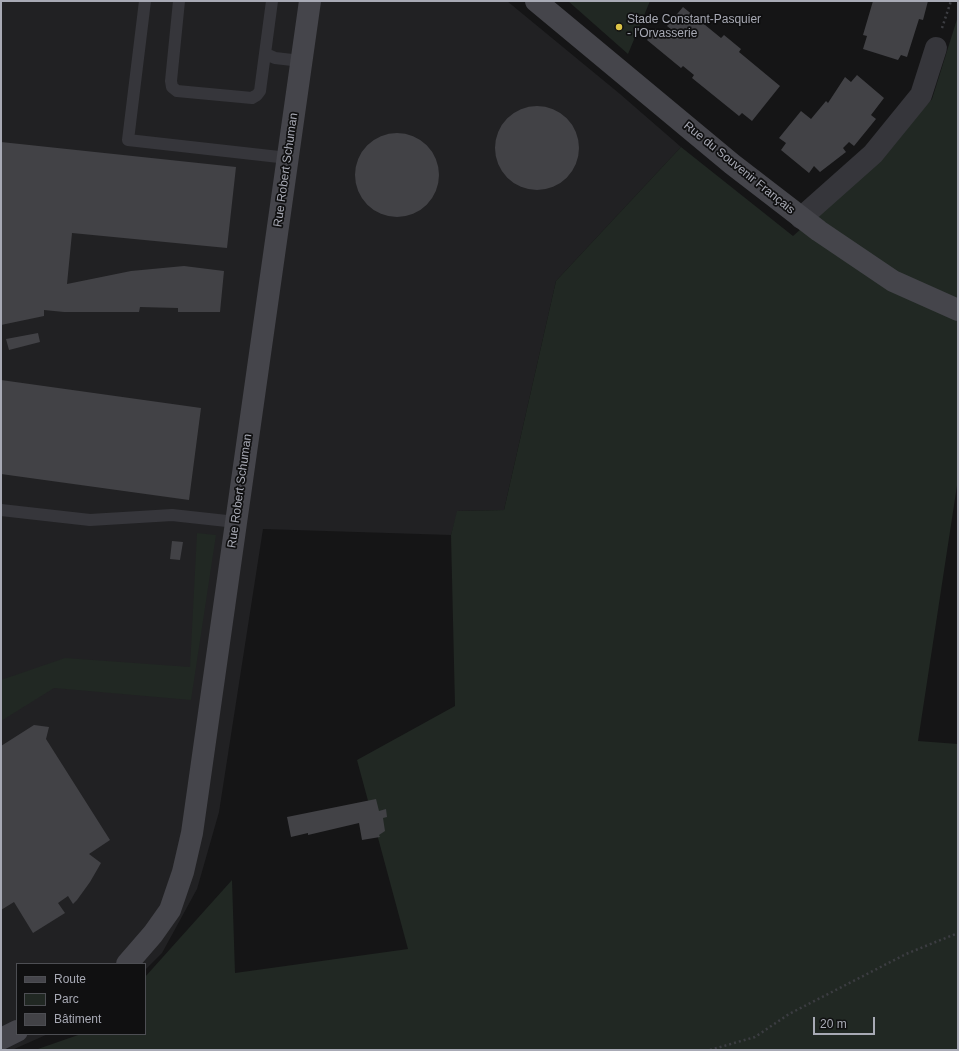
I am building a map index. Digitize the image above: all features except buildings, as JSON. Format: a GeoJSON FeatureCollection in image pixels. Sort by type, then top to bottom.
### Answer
{"type":"FeatureCollection","features":[{"type":"Feature","properties":{"kind":"street","name":"Rue Robert Schuman"},"geometry":{"type":"LineString","coordinates":[[128,963],[153,934],[170,910],[183,872],[192,833],[310,1]]}},
{"type":"Feature","properties":{"kind":"street","name":"Rue du Souvenir Français"},"geometry":{"type":"LineString","coordinates":[[536,1],[732,164],[801,218],[857,258],[893,281],[958,310]]}},
{"type":"Feature","properties":{"kind":"street"},"geometry":{"type":"LineString","coordinates":[[801,218],[873,154],[921,95],[936,48]]}},
{"type":"Feature","properties":{"kind":"street"},"geometry":{"type":"LineString","coordinates":[[1,1039],[16,1032]]}},
{"type":"Feature","properties":{"kind":"lane"},"geometry":{"type":"LineString","coordinates":[[145,1],[128,140],[288,158]]}},
{"type":"Feature","properties":{"kind":"lane"},"geometry":{"type":"LineString","coordinates":[[179,1],[170,81],[172,87],[177,91],[252,98],[260,91],[272,1]]}},
{"type":"Feature","properties":{"kind":"lane"},"geometry":{"type":"LineString","coordinates":[[266,54],[275,58],[301,61]]}},
{"type":"Feature","properties":{"kind":"lane"},"geometry":{"type":"LineString","coordinates":[[1,510],[90,520],[172,515],[236,522]]}},
{"type":"Feature","properties":{"kind":"path"},"geometry":{"type":"LineString","coordinates":[[936,48],[951,1]]}},
{"type":"Feature","properties":{"kind":"path"},"geometry":{"type":"LineString","coordinates":[[710,1050],[755,1037],[789,1014],[899,957],[958,933]]}},
{"type":"Feature","properties":{"kind":"shaded area"},"geometry":{"type":"Polygon","coordinates":[[[1,1],[507,1],[620,94],[681,147],[556,281],[504,510],[458,511],[451,535],[263,529],[219,812],[197,889],[162,953],[146,969],[146,963],[16,963],[16,1035],[46,1035],[12,1050],[1,1050],[1,1]]]}},
{"type":"Feature","properties":{"kind":"green space","name":"Stade Constant-Pasquier - l'Orvasserie"},"geometry":{"type":"Polygon","coordinates":[[[568,1],[650,1],[628,54],[568,1]]]}},
{"type":"Feature","properties":{"kind":"green space"},"geometry":{"type":"Polygon","coordinates":[[[958,16],[958,479],[918,741],[958,744],[958,1050],[35,1050],[78,1035],[146,1035],[146,976],[232,880],[235,973],[408,949],[357,760],[455,706],[451,535],[457,511],[504,510],[556,281],[681,147],[793,236],[871,167],[932,99],[958,16]]]}},
{"type":"Feature","properties":{"kind":"green space"},"geometry":{"type":"Polygon","coordinates":[[[197,533],[216,535],[191,700],[54,688],[1,721],[1,680],[65,658],[190,667],[197,533]]]}},
{"type":"Feature","properties":{"kind":"place","name":"Stade Constant-Pasquier - l'Orvasserie"},"geometry":{"type":"Point","coordinates":[619,27]}}]}
